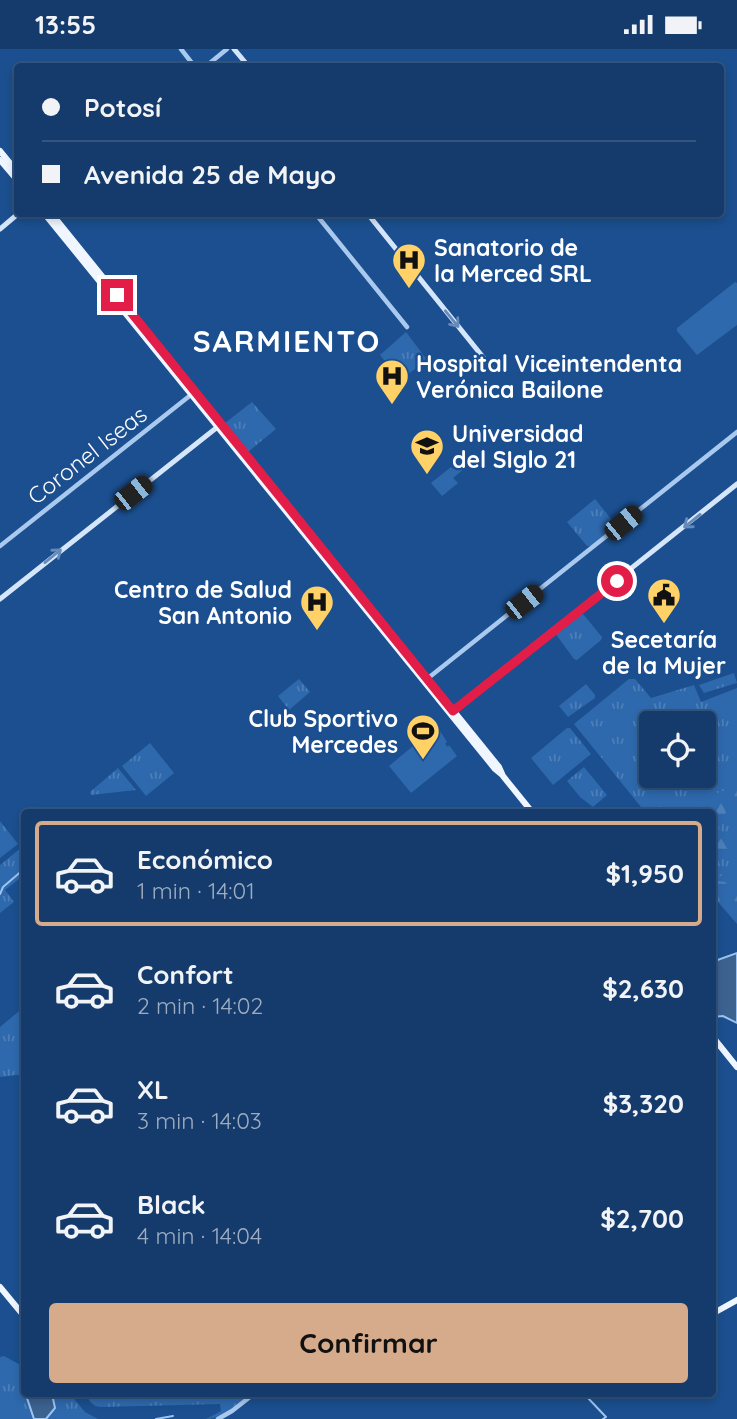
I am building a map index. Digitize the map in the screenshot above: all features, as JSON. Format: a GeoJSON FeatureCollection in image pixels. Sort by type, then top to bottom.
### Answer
{"type":"FeatureCollection","features":[{"type":"Feature","properties":{"kind":"main road"},"geometry":{"type":"LineString","coordinates":[[234,49],[245,63]]}},
{"type":"Feature","properties":{"kind":"main road"},"geometry":{"type":"LineString","coordinates":[[0,151],[14,174]]}},
{"type":"Feature","properties":{"kind":"main road"},"geometry":{"type":"LineString","coordinates":[[0,160],[14,170]]}},
{"type":"Feature","properties":{"kind":"main road"},"geometry":{"type":"LineString","coordinates":[[0,229],[14,217]]}},
{"type":"Feature","properties":{"kind":"main road"},"geometry":{"type":"LineString","coordinates":[[47,217],[451,712],[499,767],[530,809]]}},
{"type":"Feature","properties":{"kind":"main road"},"geometry":{"type":"LineString","coordinates":[[54,217],[193,393]]}},
{"type":"Feature","properties":{"kind":"main road"},"geometry":{"type":"LineString","coordinates":[[370,217],[491,367]]}},
{"type":"Feature","properties":{"kind":"main road"},"geometry":{"type":"LineString","coordinates":[[0,599],[219,425]]}},
{"type":"Feature","properties":{"kind":"main road"},"geometry":{"type":"LineString","coordinates":[[451,712],[737,484]]}},
{"type":"Feature","properties":{"kind":"main road"},"geometry":{"type":"LineString","coordinates":[[716,1041],[737,1066]]}},
{"type":"Feature","properties":{"kind":"main road"},"geometry":{"type":"LineString","coordinates":[[0,1285],[21,1310]]}},
{"type":"Feature","properties":{"kind":"main road"},"geometry":{"type":"LineString","coordinates":[[716,1311],[737,1298]]}},
{"type":"Feature","properties":{"kind":"street"},"geometry":{"type":"LineString","coordinates":[[181,49],[192,63]]}},
{"type":"Feature","properties":{"kind":"street"},"geometry":{"type":"LineString","coordinates":[[210,63],[227,49]]}},
{"type":"Feature","properties":{"kind":"street"},"geometry":{"type":"LineString","coordinates":[[318,217],[407,327]]}},
{"type":"Feature","properties":{"kind":"street","name":"Coronel Iseas"},"geometry":{"type":"LineString","coordinates":[[0,546],[193,393]]}},
{"type":"Feature","properties":{"kind":"street"},"geometry":{"type":"LineString","coordinates":[[426,680],[737,432]]}},
{"type":"Feature","properties":{"kind":"street"},"geometry":{"type":"LineString","coordinates":[[218,1419],[250,1397]]}},
{"type":"Feature","properties":{"kind":"green space"},"geometry":{"type":"Polygon","coordinates":[[[735,282],[737,325],[697,355],[677,328],[735,282]]]}},
{"type":"Feature","properties":{"kind":"green space"},"geometry":{"type":"Polygon","coordinates":[[[406,332],[427,360],[400,380],[380,355],[406,332]]]}},
{"type":"Feature","properties":{"kind":"green space"},"geometry":{"type":"Polygon","coordinates":[[[252,402],[276,429],[248,452],[225,423],[252,402]]]}},
{"type":"Feature","properties":{"kind":"green space"},"geometry":{"type":"Polygon","coordinates":[[[460,462],[465,468],[453,478],[458,483],[442,496],[431,483],[460,462]]]}},
{"type":"Feature","properties":{"kind":"green space"},"geometry":{"type":"Polygon","coordinates":[[[595,499],[616,525],[591,546],[587,546],[567,522],[595,499]]]}},
{"type":"Feature","properties":{"kind":"green space"},"geometry":{"type":"Polygon","coordinates":[[[580,613],[602,637],[577,660],[555,633],[580,613]]]}},
{"type":"Feature","properties":{"kind":"green space"},"geometry":{"type":"Polygon","coordinates":[[[734,673],[737,683],[704,693],[699,685],[734,673]]]}},
{"type":"Feature","properties":{"kind":"green space"},"geometry":{"type":"Polygon","coordinates":[[[299,679],[310,692],[289,710],[278,696],[299,679]]]}},
{"type":"Feature","properties":{"kind":"green space"},"geometry":{"type":"Polygon","coordinates":[[[629,679],[635,679],[651,698],[694,685],[701,702],[737,688],[737,924],[716,900],[716,809],[643,809],[574,724],[629,679]]]}},
{"type":"Feature","properties":{"kind":"green space"},"geometry":{"type":"Polygon","coordinates":[[[586,684],[595,698],[568,717],[559,706],[586,684]]]}},
{"type":"Feature","properties":{"kind":"green space","name":"Club Sportivo Mercedes"},"geometry":{"type":"Polygon","coordinates":[[[437,726],[447,742],[445,744],[448,747],[449,745],[457,756],[411,793],[389,766],[437,726]]]}},
{"type":"Feature","properties":{"kind":"green space"},"geometry":{"type":"Polygon","coordinates":[[[570,728],[591,754],[553,785],[531,758],[570,728]]]}},
{"type":"Feature","properties":{"kind":"green space"},"geometry":{"type":"Polygon","coordinates":[[[150,743],[174,773],[146,796],[122,766],[150,743]]]}},
{"type":"Feature","properties":{"kind":"green space"},"geometry":{"type":"Polygon","coordinates":[[[584,767],[607,795],[593,807],[580,797],[567,781],[584,767]]]}},
{"type":"Feature","properties":{"kind":"green space"},"geometry":{"type":"Polygon","coordinates":[[[118,768],[136,790],[91,795],[90,792],[118,768]]]}},
{"type":"Feature","properties":{"kind":"green space"},"geometry":{"type":"Polygon","coordinates":[[[737,787],[737,811],[726,808],[725,818],[721,819],[716,815],[716,809],[700,809],[705,801],[719,792],[737,787]]]}},
{"type":"Feature","properties":{"kind":"green space"},"geometry":{"type":"Polygon","coordinates":[[[0,821],[18,844],[0,858],[0,821]]]}},
{"type":"Feature","properties":{"kind":"green space"},"geometry":{"type":"Polygon","coordinates":[[[716,825],[724,836],[737,838],[737,848],[717,852],[716,825]]]}},
{"type":"Feature","properties":{"kind":"green space"},"geometry":{"type":"Polygon","coordinates":[[[21,848],[21,877],[5,890],[14,902],[0,913],[0,865],[21,848]]]}},
{"type":"Feature","properties":{"kind":"green space"},"geometry":{"type":"Polygon","coordinates":[[[716,864],[726,874],[718,877],[717,881],[725,882],[737,893],[734,910],[717,895],[716,864]]]}},
{"type":"Feature","properties":{"kind":"green space"},"geometry":{"type":"Polygon","coordinates":[[[21,1010],[21,1074],[0,1077],[0,1027],[21,1010]]]}},
{"type":"Feature","properties":{"kind":"green space"},"geometry":{"type":"Polygon","coordinates":[[[4,1356],[21,1365],[21,1397],[72,1397],[85,1412],[98,1419],[0,1419],[0,1357],[4,1356]]]}},
{"type":"Feature","properties":{"kind":"green space"},"geometry":{"type":"Polygon","coordinates":[[[246,1397],[224,1414],[206,1419],[221,1411],[220,1404],[100,1407],[88,1398],[246,1397]]]}},
{"type":"Feature","properties":{"kind":"shaded area"},"geometry":{"type":"Polygon","coordinates":[[[737,953],[737,1023],[723,1016],[716,1017],[716,961],[737,953]]]}},
{"type":"Feature","properties":{"kind":"shaded area"},"geometry":{"type":"Polygon","coordinates":[[[27,1397],[53,1397],[55,1408],[46,1419],[34,1419],[27,1397]]]}},
{"type":"Feature","properties":{"kind":"waterway"},"geometry":{"type":"LineString","coordinates":[[0,894],[3,887],[21,872]]}},
{"type":"Feature","properties":{"kind":"waterway"},"geometry":{"type":"LineString","coordinates":[[587,1397],[606,1417],[603,1419]]}},
{"type":"Feature","properties":{"kind":"waterway"},"geometry":{"type":"LineString","coordinates":[[156,1419],[173,1416]]}},
{"type":"Feature","properties":{"kind":"place","name":"Sanatorio de la Merced SRL"},"geometry":{"type":"Point","coordinates":[409,290]}},
{"type":"Feature","properties":{"kind":"place","name":"Hospital Viceintendenta Verónica Bailone"},"geometry":{"type":"Point","coordinates":[392,406]}},
{"type":"Feature","properties":{"kind":"place","name":"Universidad del SIglo 21"},"geometry":{"type":"Point","coordinates":[427,476]}},
{"type":"Feature","properties":{"kind":"place","name":"Secetaría de la Mujer"},"geometry":{"type":"Point","coordinates":[664,625]}},
{"type":"Feature","properties":{"kind":"place","name":"Centro de Salud San Antonio"},"geometry":{"type":"Point","coordinates":[317,632]}},
{"type":"Feature","properties":{"kind":"place","name":"Club Sportivo Mercedes"},"geometry":{"type":"Point","coordinates":[423,761]}},
{"type":"Feature","properties":{"kind":"district","name":"SARMIENTO"},"geometry":{"type":"Point","coordinates":[287,341]}},
{"type":"Feature","properties":{"kind":"route"},"geometry":{"type":"LineString","coordinates":[[117,295],[453,711],[617,581]]}}]}
